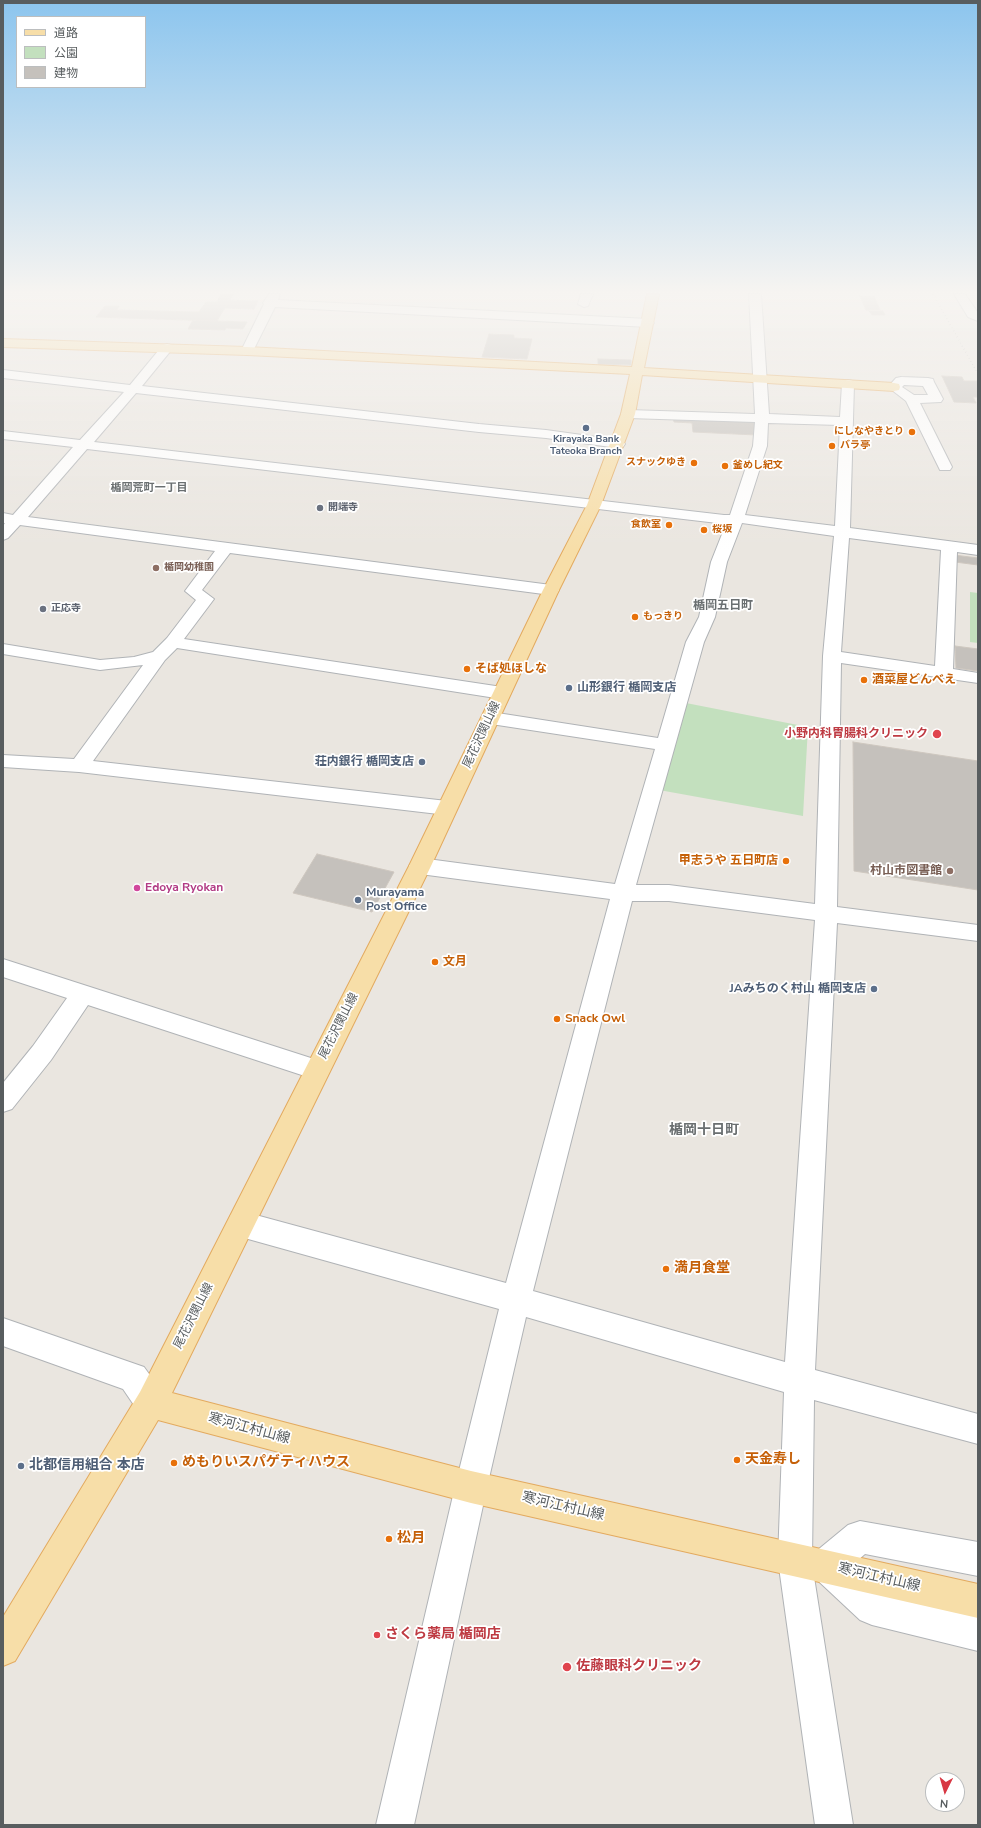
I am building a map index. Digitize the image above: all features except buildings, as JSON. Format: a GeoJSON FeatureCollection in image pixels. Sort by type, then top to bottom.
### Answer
{"type":"FeatureCollection","features":[{"type":"Feature","properties":{"kind":"main road","name":"尾花沢関山線"},"geometry":{"type":"LineString","coordinates":[[3,1649],[151,1403],[420,866],[551,590],[594,505],[628,414],[635,379]]}},
{"type":"Feature","properties":{"kind":"main road"},"geometry":{"type":"LineString","coordinates":[[765,379],[894,387]]}},
{"type":"Feature","properties":{"kind":"main road","name":"寒河江村山線"},"geometry":{"type":"LineString","coordinates":[[151,1403],[471,1487],[811,1562],[978,1601]]}},
{"type":"Feature","properties":{"kind":"street"},"geometry":{"type":"LineString","coordinates":[[49,379],[479,428],[546,434],[618,444]]}},
{"type":"Feature","properties":{"kind":"street"},"geometry":{"type":"LineString","coordinates":[[3,535],[10,519],[84,444],[141,379]]}},
{"type":"Feature","properties":{"kind":"street"},"geometry":{"type":"LineString","coordinates":[[395,1825],[471,1487],[516,1300],[623,893],[695,642],[707,617],[719,562],[736,518],[760,446],[762,417],[760,379]]}},
{"type":"Feature","properties":{"kind":"street"},"geometry":{"type":"LineString","coordinates":[[901,381],[928,382],[936,399],[911,398],[894,387],[901,381]]}},
{"type":"Feature","properties":{"kind":"street"},"geometry":{"type":"LineString","coordinates":[[834,1825],[811,1562],[799,1381],[826,915],[832,656],[842,532],[848,384]]}},
{"type":"Feature","properties":{"kind":"street"},"geometry":{"type":"LineString","coordinates":[[911,398],[945,467]]}},
{"type":"Feature","properties":{"kind":"street"},"geometry":{"type":"LineString","coordinates":[[628,414],[762,417],[847,421]]}},
{"type":"Feature","properties":{"kind":"street"},"geometry":{"type":"LineString","coordinates":[[3,435],[724,520],[736,518],[978,550]]}},
{"type":"Feature","properties":{"kind":"street"},"geometry":{"type":"LineString","coordinates":[[10,519],[551,590]]}},
{"type":"Feature","properties":{"kind":"street"},"geometry":{"type":"LineString","coordinates":[[944,673],[949,546]]}},
{"type":"Feature","properties":{"kind":"street"},"geometry":{"type":"LineString","coordinates":[[79,766],[159,656],[173,642],[206,599],[193,591],[226,547]]}},
{"type":"Feature","properties":{"kind":"street"},"geometry":{"type":"LineString","coordinates":[[173,642],[502,693]]}},
{"type":"Feature","properties":{"kind":"street"},"geometry":{"type":"LineString","coordinates":[[3,649],[100,665],[134,662],[159,656]]}},
{"type":"Feature","properties":{"kind":"street"},"geometry":{"type":"LineString","coordinates":[[832,656],[978,678]]}},
{"type":"Feature","properties":{"kind":"street"},"geometry":{"type":"LineString","coordinates":[[491,718],[666,745]]}},
{"type":"Feature","properties":{"kind":"street"},"geometry":{"type":"LineString","coordinates":[[3,761],[79,766],[447,808]]}},
{"type":"Feature","properties":{"kind":"street"},"geometry":{"type":"LineString","coordinates":[[420,866],[623,893],[669,893],[978,934]]}},
{"type":"Feature","properties":{"kind":"street"},"geometry":{"type":"LineString","coordinates":[[3,968],[317,1070]]}},
{"type":"Feature","properties":{"kind":"street"},"geometry":{"type":"LineString","coordinates":[[3,1101],[42,1053],[83,994]]}},
{"type":"Feature","properties":{"kind":"street"},"geometry":{"type":"LineString","coordinates":[[241,1224],[516,1300],[799,1381],[978,1429]]}},
{"type":"Feature","properties":{"kind":"street"},"geometry":{"type":"LineString","coordinates":[[3,1332],[133,1378],[151,1403]]}},
{"type":"Feature","properties":{"kind":"street"},"geometry":{"type":"LineString","coordinates":[[811,1562],[860,1537],[978,1558]]}},
{"type":"Feature","properties":{"kind":"street"},"geometry":{"type":"LineString","coordinates":[[811,1562],[872,1608],[978,1634]]}},
{"type":"Feature","properties":{"kind":"green space"},"geometry":{"type":"Polygon","coordinates":[[[970,592],[978,593],[978,643],[970,642],[970,592]]]}},
{"type":"Feature","properties":{"kind":"green space"},"geometry":{"type":"Polygon","coordinates":[[[686,703],[808,727],[803,816],[659,790],[686,703]]]}},
{"type":"Feature","properties":{"kind":"place","name":"Kirayaka Bank Tateoka Branch"},"geometry":{"type":"Point","coordinates":[586,428]}},
{"type":"Feature","properties":{"kind":"place","name":"にしなやきとり"},"geometry":{"type":"Point","coordinates":[912,432]}},
{"type":"Feature","properties":{"kind":"place","name":"バラ亭"},"geometry":{"type":"Point","coordinates":[832,446]}},
{"type":"Feature","properties":{"kind":"place","name":"スナックゆき"},"geometry":{"type":"Point","coordinates":[694,463]}},
{"type":"Feature","properties":{"kind":"place","name":"釜めし紀文"},"geometry":{"type":"Point","coordinates":[725,466]}},
{"type":"Feature","properties":{"kind":"place","name":"開端寺"},"geometry":{"type":"Point","coordinates":[320,508]}},
{"type":"Feature","properties":{"kind":"place","name":"食飲室"},"geometry":{"type":"Point","coordinates":[669,525]}},
{"type":"Feature","properties":{"kind":"place","name":"桜坂"},"geometry":{"type":"Point","coordinates":[704,530]}},
{"type":"Feature","properties":{"kind":"place","name":"楯岡幼稚園"},"geometry":{"type":"Point","coordinates":[156,568]}},
{"type":"Feature","properties":{"kind":"place","name":"正応寺"},"geometry":{"type":"Point","coordinates":[43,609]}},
{"type":"Feature","properties":{"kind":"place","name":"もっきり"},"geometry":{"type":"Point","coordinates":[635,617]}},
{"type":"Feature","properties":{"kind":"place","name":"そば処ほしな"},"geometry":{"type":"Point","coordinates":[467,669]}},
{"type":"Feature","properties":{"kind":"place","name":"酒菜屋どんべえ"},"geometry":{"type":"Point","coordinates":[864,680]}},
{"type":"Feature","properties":{"kind":"place","name":"山形銀行 楯岡支店"},"geometry":{"type":"Point","coordinates":[569,688]}},
{"type":"Feature","properties":{"kind":"place","name":"小野内科胃腸科クリニック"},"geometry":{"type":"Point","coordinates":[937,734]}},
{"type":"Feature","properties":{"kind":"place","name":"荘内銀行 楯岡支店"},"geometry":{"type":"Point","coordinates":[422,762]}},
{"type":"Feature","properties":{"kind":"place","name":"甲志うや 五日町店"},"geometry":{"type":"Point","coordinates":[786,861]}},
{"type":"Feature","properties":{"kind":"place","name":"村山市図書館"},"geometry":{"type":"Point","coordinates":[950,871]}},
{"type":"Feature","properties":{"kind":"place","name":"Edoya Ryokan"},"geometry":{"type":"Point","coordinates":[137,888]}},
{"type":"Feature","properties":{"kind":"place","name":"Murayama Post Office"},"geometry":{"type":"Point","coordinates":[358,900]}},
{"type":"Feature","properties":{"kind":"place","name":"文月"},"geometry":{"type":"Point","coordinates":[435,962]}},
{"type":"Feature","properties":{"kind":"place","name":"JAみちのく村山 楯岡支店"},"geometry":{"type":"Point","coordinates":[874,989]}},
{"type":"Feature","properties":{"kind":"place","name":"Snack Owl"},"geometry":{"type":"Point","coordinates":[557,1019]}},
{"type":"Feature","properties":{"kind":"place","name":"満月食堂"},"geometry":{"type":"Point","coordinates":[666,1269]}},
{"type":"Feature","properties":{"kind":"place","name":"天金寿し"},"geometry":{"type":"Point","coordinates":[737,1460]}},
{"type":"Feature","properties":{"kind":"place","name":"めもりいスパゲティハウス"},"geometry":{"type":"Point","coordinates":[174,1463]}},
{"type":"Feature","properties":{"kind":"place","name":"北都信用組合 本店"},"geometry":{"type":"Point","coordinates":[21,1466]}},
{"type":"Feature","properties":{"kind":"place","name":"松月"},"geometry":{"type":"Point","coordinates":[389,1539]}},
{"type":"Feature","properties":{"kind":"place","name":"さくら薬局 楯岡店"},"geometry":{"type":"Point","coordinates":[377,1635]}},
{"type":"Feature","properties":{"kind":"place","name":"佐藤眼科クリニック"},"geometry":{"type":"Point","coordinates":[567,1667]}},
{"type":"Feature","properties":{"kind":"district","name":"楯岡荒町一丁目"},"geometry":{"type":"Point","coordinates":[149,488]}},
{"type":"Feature","properties":{"kind":"district","name":"楯岡五日町"},"geometry":{"type":"Point","coordinates":[723,606]}},
{"type":"Feature","properties":{"kind":"district","name":"楯岡十日町"},"geometry":{"type":"Point","coordinates":[704,1131]}}]}
